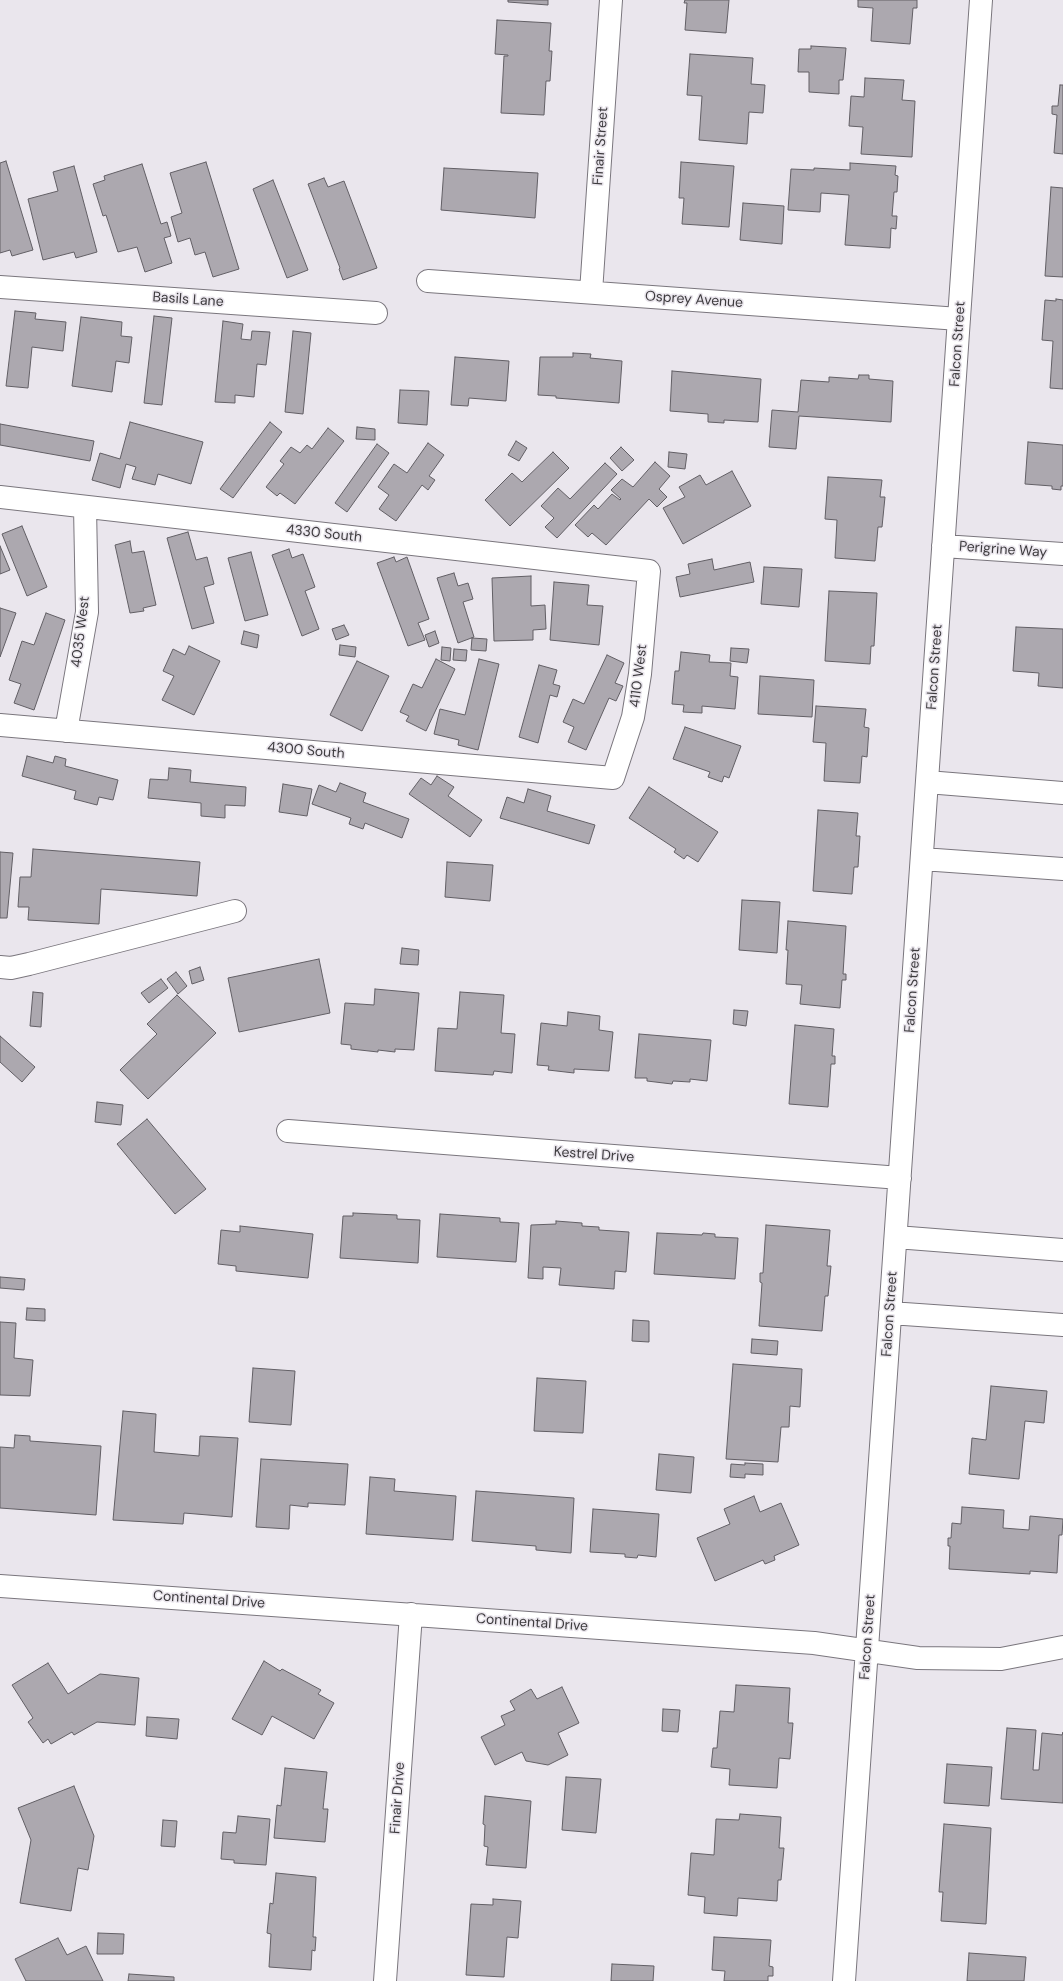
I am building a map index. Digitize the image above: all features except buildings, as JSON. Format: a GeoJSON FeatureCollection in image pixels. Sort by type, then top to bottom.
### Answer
{"type":"FeatureCollection","features":[{"type":"Feature","properties":{"kind":"street","name":"Finair Street"},"geometry":{"type":"LineString","coordinates":[[591,292],[611,0]]}},
{"type":"Feature","properties":{"kind":"street","name":"Falcon Street"},"geometry":{"type":"LineString","coordinates":[[844,1981],[981,0]]}},
{"type":"Feature","properties":{"kind":"street","name":"Osprey Avenue"},"geometry":{"type":"LineString","coordinates":[[428,281],[959,319]]}},
{"type":"Feature","properties":{"kind":"street","name":"Basils Lane"},"geometry":{"type":"LineString","coordinates":[[0,287],[376,313]]}},
{"type":"Feature","properties":{"kind":"street","name":"4330 South"},"geometry":{"type":"LineString","coordinates":[[0,497],[648,571]]}},
{"type":"Feature","properties":{"kind":"street","name":"4035 West"},"geometry":{"type":"LineString","coordinates":[[66,731],[86,612],[85,507]]}},
{"type":"Feature","properties":{"kind":"street","name":"Perigrine Way"},"geometry":{"type":"LineString","coordinates":[[944,546],[1063,554]]}},
{"type":"Feature","properties":{"kind":"street","name":"4110 West"},"geometry":{"type":"LineString","coordinates":[[613,778],[633,717],[640,674],[648,571]]}},
{"type":"Feature","properties":{"kind":"street","name":"4300 South"},"geometry":{"type":"LineString","coordinates":[[0,725],[613,778]]}},
{"type":"Feature","properties":{"kind":"street"},"geometry":{"type":"LineString","coordinates":[[927,782],[1063,792]]}},
{"type":"Feature","properties":{"kind":"street"},"geometry":{"type":"LineString","coordinates":[[922,858],[1063,869]]}},
{"type":"Feature","properties":{"kind":"street"},"geometry":{"type":"LineString","coordinates":[[0,967],[11,968],[29,964],[235,911]]}},
{"type":"Feature","properties":{"kind":"street","name":"Kestrel Drive"},"geometry":{"type":"LineString","coordinates":[[288,1131],[900,1178]]}},
{"type":"Feature","properties":{"kind":"street"},"geometry":{"type":"LineString","coordinates":[[896,1237],[1063,1250]]}},
{"type":"Feature","properties":{"kind":"street"},"geometry":{"type":"LineString","coordinates":[[890,1313],[1063,1325]]}},
{"type":"Feature","properties":{"kind":"street","name":"Continental Drive"},"geometry":{"type":"LineString","coordinates":[[0,1586],[814,1643],[918,1658],[1001,1659],[1063,1647]]}},
{"type":"Feature","properties":{"kind":"street","name":"Finair Drive"},"geometry":{"type":"LineString","coordinates":[[385,1981],[411,1614]]}}]}
